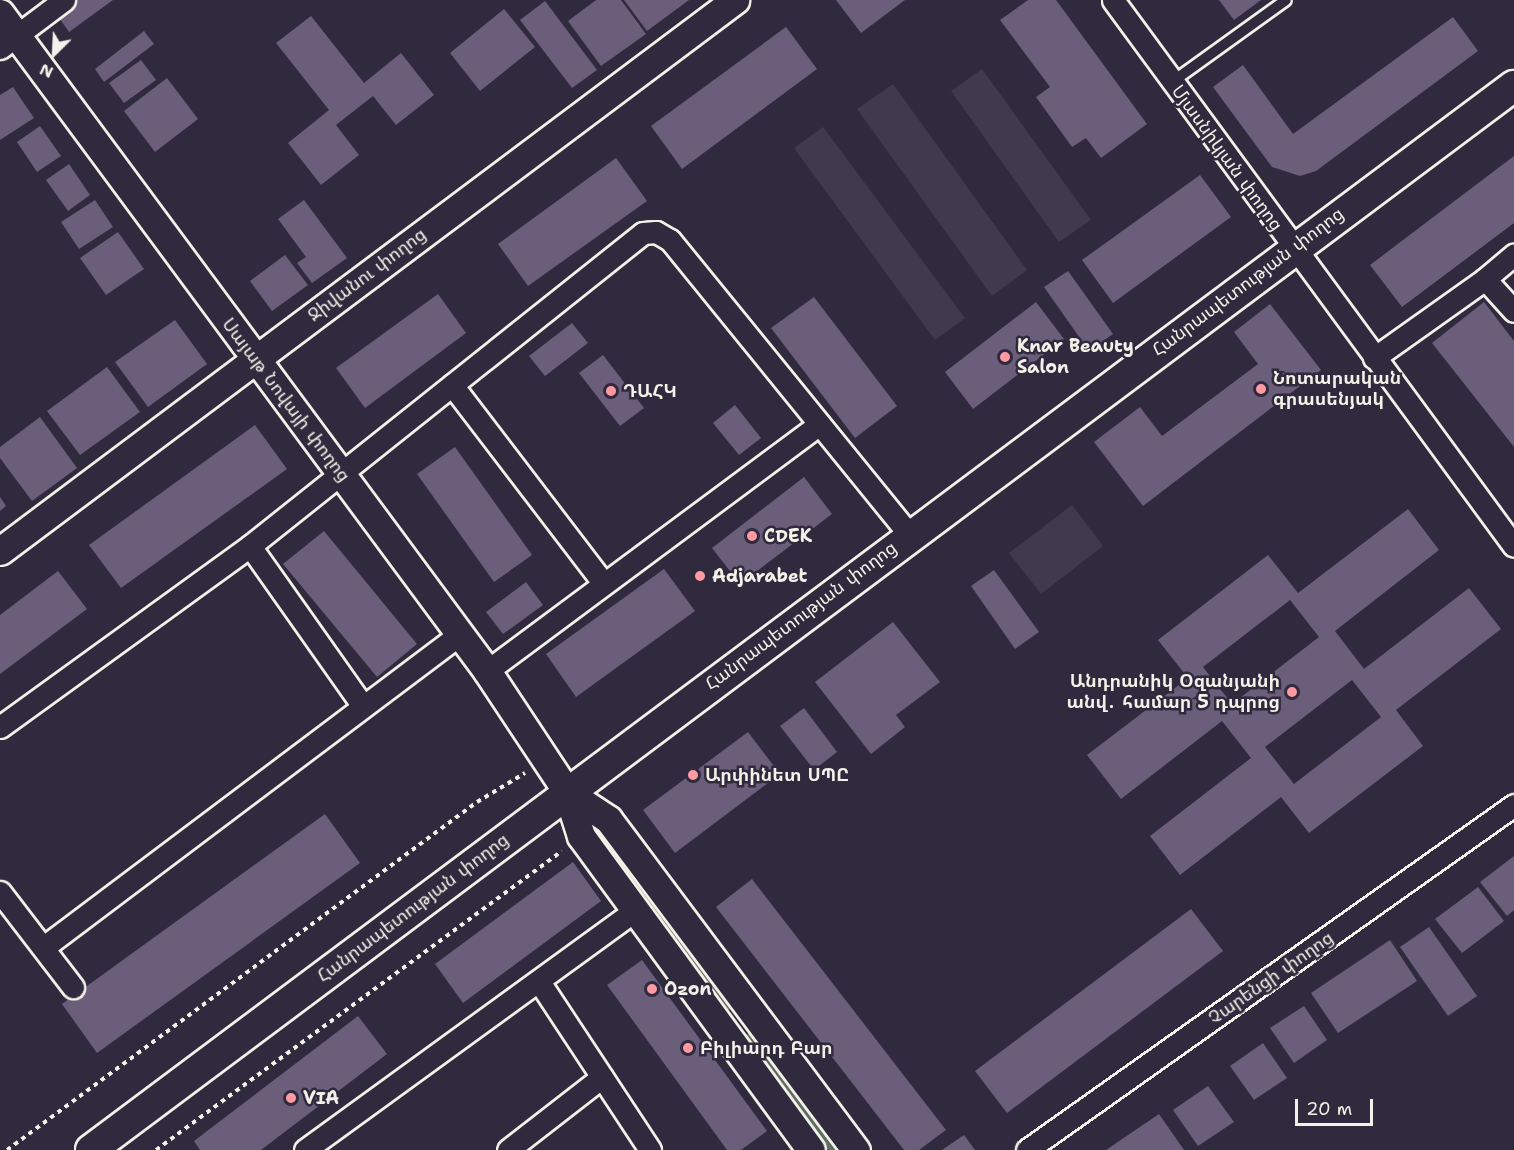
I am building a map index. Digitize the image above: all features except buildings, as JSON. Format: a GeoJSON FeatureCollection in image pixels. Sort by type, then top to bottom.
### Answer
{"type":"FeatureCollection","features":[{"type":"Feature","properties":{"kind":"main road","name":"Հանրապետության փողոց"},"geometry":{"type":"LineString","coordinates":[[91,1150],[909,534],[1514,86]]}},
{"type":"Feature","properties":{"kind":"street"},"geometry":{"type":"LineString","coordinates":[[8,42],[64,0]]}},
{"type":"Feature","properties":{"kind":"street","name":"Ջիվանու փողոց"},"geometry":{"type":"LineString","coordinates":[[0,551],[735,0]]}},
{"type":"Feature","properties":{"kind":"street","name":"Մյասնիկյան փողոց"},"geometry":{"type":"LineString","coordinates":[[1113,0],[1293,249],[1514,546]]}},
{"type":"Feature","properties":{"kind":"street","name":"Սայաթ Նովայի փողոց"},"geometry":{"type":"LineString","coordinates":[[0,13],[8,42],[342,473],[487,671],[567,792],[581,836],[811,1150]]}},
{"type":"Feature","properties":{"kind":"street"},"geometry":{"type":"LineString","coordinates":[[0,727],[250,546],[644,233],[656,232],[670,240],[909,534]]}},
{"type":"Feature","properties":{"kind":"street"},"geometry":{"type":"LineString","coordinates":[[1374,358],[1485,279],[1514,255]]}},
{"type":"Feature","properties":{"kind":"street"},"geometry":{"type":"LineString","coordinates":[[1485,279],[1514,311]]}},
{"type":"Feature","properties":{"kind":"street"},"geometry":{"type":"LineString","coordinates":[[452,385],[604,584]]}},
{"type":"Feature","properties":{"kind":"street"},"geometry":{"type":"LineString","coordinates":[[487,671],[819,424]]}},
{"type":"Feature","properties":{"kind":"street"},"geometry":{"type":"LineString","coordinates":[[250,546],[363,706]]}},
{"type":"Feature","properties":{"kind":"street"},"geometry":{"type":"LineString","coordinates":[[44,947],[460,634]]}},
{"type":"Feature","properties":{"kind":"street","name":"Սայաթ Նովայի փողոց"},"geometry":{"type":"LineString","coordinates":[[567,792],[608,819],[856,1150]]}},
{"type":"Feature","properties":{"kind":"street","name":"Չարենցի փողոց"},"geometry":{"type":"LineString","coordinates":[[1027,1150],[1514,805]]}},
{"type":"Feature","properties":{"kind":"street"},"geometry":{"type":"LineString","coordinates":[[0,891],[73,987]]}},
{"type":"Feature","properties":{"kind":"street"},"geometry":{"type":"LineString","coordinates":[[305,1150],[540,982],[635,910]]}},
{"type":"Feature","properties":{"kind":"street"},"geometry":{"type":"LineString","coordinates":[[540,982],[650,1150]]}},
{"type":"Feature","properties":{"kind":"street"},"geometry":{"type":"LineString","coordinates":[[727,1035],[755,1015]]}},
{"type":"Feature","properties":{"kind":"street"},"geometry":{"type":"LineString","coordinates":[[508,1150],[602,1077]]}},
{"type":"Feature","properties":{"kind":"lane"},"geometry":{"type":"LineString","coordinates":[[1172,82],[1286,0]]}},
{"type":"Feature","properties":{"kind":"path"},"geometry":{"type":"LineString","coordinates":[[7,1150],[477,802],[546,760]]}},
{"type":"Feature","properties":{"kind":"path"},"geometry":{"type":"LineString","coordinates":[[156,1150],[581,836]]}},
{"type":"Feature","properties":{"kind":"shaded area"},"geometry":{"type":"Polygon","coordinates":[[[982,69],[1091,220],[1059,242],[951,91],[982,69]]]}},
{"type":"Feature","properties":{"kind":"shaded area"},"geometry":{"type":"Polygon","coordinates":[[[893,84],[1027,270],[992,296],[857,109],[893,84]]]}},
{"type":"Feature","properties":{"kind":"shaded area"},"geometry":{"type":"Polygon","coordinates":[[[823,127],[965,318],[935,340],[794,148],[823,127]]]}},
{"type":"Feature","properties":{"kind":"shaded area"},"geometry":{"type":"Polygon","coordinates":[[[1072,505],[1103,546],[1041,594],[1009,553],[1072,505]]]}},
{"type":"Feature","properties":{"kind":"green space"},"geometry":{"type":"Polygon","coordinates":[[[605,834],[734,1006],[726,1012],[598,841],[605,834]]]}},
{"type":"Feature","properties":{"kind":"green space"},"geometry":{"type":"Polygon","coordinates":[[[750,1032],[840,1150],[828,1150],[744,1037],[750,1032]]]}},
{"type":"Feature","properties":{"kind":"place","name":"Knar Beauty Salon"},"geometry":{"type":"Point","coordinates":[1005,357]}},
{"type":"Feature","properties":{"kind":"place","name":"Նոտարական գրասենյակ"},"geometry":{"type":"Point","coordinates":[1261,389]}},
{"type":"Feature","properties":{"kind":"place","name":"ԴԱՀԿ"},"geometry":{"type":"Point","coordinates":[611,391]}},
{"type":"Feature","properties":{"kind":"place","name":"CDEK"},"geometry":{"type":"Point","coordinates":[752,536]}},
{"type":"Feature","properties":{"kind":"place","name":"Adjarabet"},"geometry":{"type":"Point","coordinates":[700,576]}},
{"type":"Feature","properties":{"kind":"place","name":"Անդրանիկ Օզանյանի անվ․ համար 5 դպրոց"},"geometry":{"type":"Point","coordinates":[1292,692]}},
{"type":"Feature","properties":{"kind":"place","name":"Արփինետ ՍՊԸ"},"geometry":{"type":"Point","coordinates":[693,775]}},
{"type":"Feature","properties":{"kind":"place","name":"Ozon"},"geometry":{"type":"Point","coordinates":[652,989]}},
{"type":"Feature","properties":{"kind":"place","name":"Բիլիարդ Բար"},"geometry":{"type":"Point","coordinates":[688,1048]}},
{"type":"Feature","properties":{"kind":"place","name":"VIA"},"geometry":{"type":"Point","coordinates":[291,1098]}}]}
